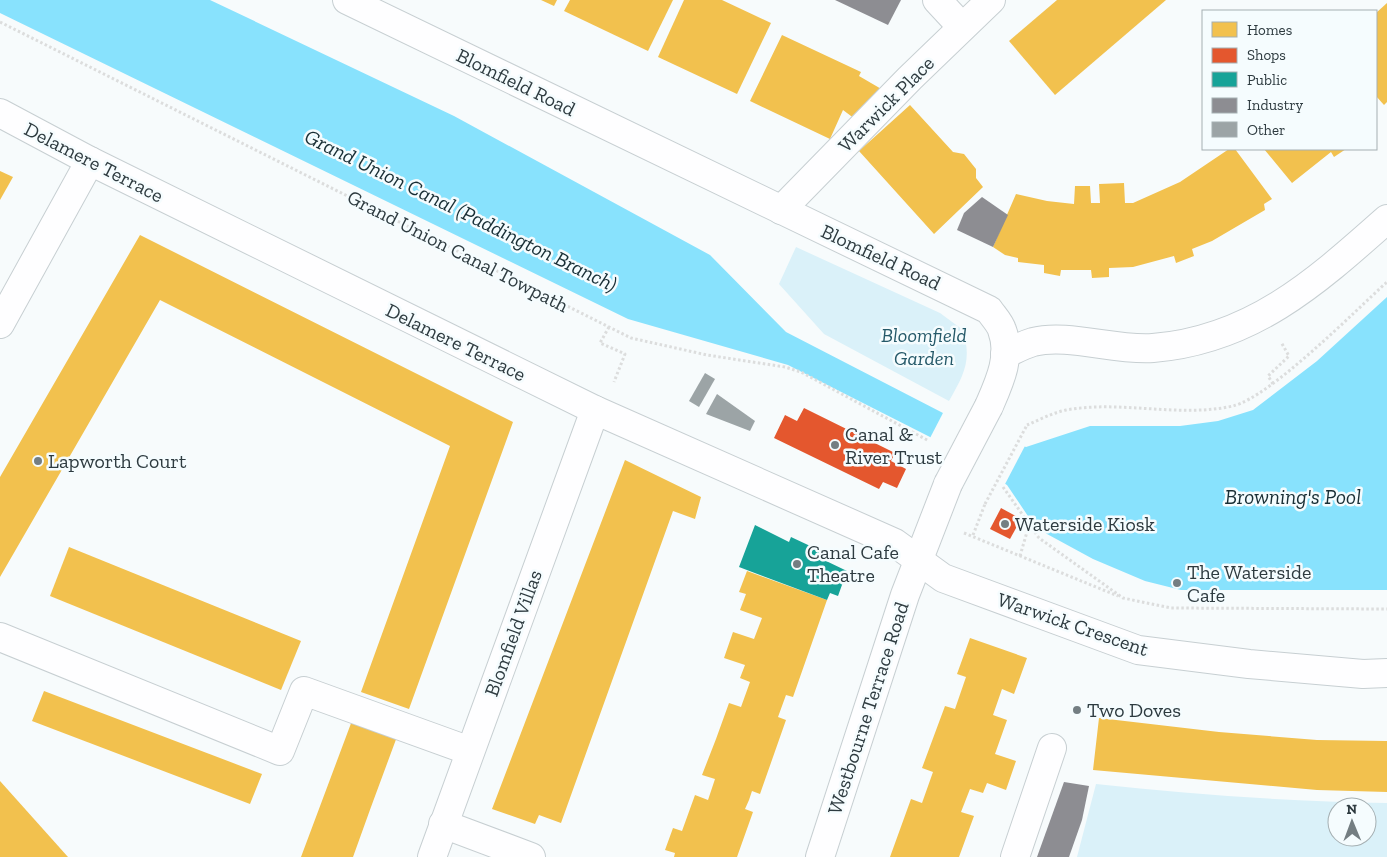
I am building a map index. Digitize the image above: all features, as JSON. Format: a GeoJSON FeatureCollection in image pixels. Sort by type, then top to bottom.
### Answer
{"type":"FeatureCollection","features":[{"type":"Feature","properties":{"kind":"street","name":"Blomfield Road"},"geometry":{"type":"LineString","coordinates":[[347,0],[989,310],[1002,330],[1005,354],[1003,372],[989,406],[948,484]]}},
{"type":"Feature","properties":{"kind":"street"},"geometry":{"type":"LineString","coordinates":[[938,0],[962,27]]}},
{"type":"Feature","properties":{"kind":"street","name":"Warwick Place"},"geometry":{"type":"LineString","coordinates":[[782,210],[962,27],[992,0]]}},
{"type":"Feature","properties":{"kind":"street","name":"Delamere Terrace"},"geometry":{"type":"LineString","coordinates":[[0,114],[90,161],[595,410],[895,543],[918,559]]}},
{"type":"Feature","properties":{"kind":"street"},"geometry":{"type":"LineString","coordinates":[[0,324],[90,161]]}},
{"type":"Feature","properties":{"kind":"street"},"geometry":{"type":"LineString","coordinates":[[1005,354],[1032,342],[1047,340],[1081,342],[1116,348],[1153,348],[1200,340],[1232,330],[1262,317],[1316,281],[1387,219]]}},
{"type":"Feature","properties":{"kind":"street","name":"Blomfield Villas"},"geometry":{"type":"LineString","coordinates":[[432,857],[595,410]]}},
{"type":"Feature","properties":{"kind":"street","name":"Westbourne Terrace Road"},"geometry":{"type":"LineString","coordinates":[[820,857],[918,559],[948,484]]}},
{"type":"Feature","properties":{"kind":"street","name":"Warwick Crescent"},"geometry":{"type":"LineString","coordinates":[[918,559],[943,578],[1138,650],[1249,664],[1363,674],[1387,673]]}},
{"type":"Feature","properties":{"kind":"street"},"geometry":{"type":"LineString","coordinates":[[0,637],[280,751],[304,691],[470,751]]}},
{"type":"Feature","properties":{"kind":"street"},"geometry":{"type":"LineString","coordinates":[[1015,857],[1052,748]]}},
{"type":"Feature","properties":{"kind":"street"},"geometry":{"type":"LineString","coordinates":[[443,824],[532,857]]}},
{"type":"Feature","properties":{"kind":"path","name":"Grand Union Canal Towpath"},"geometry":{"type":"LineString","coordinates":[[0,22],[631,338],[707,355],[785,367],[801,372],[929,441]]}},
{"type":"Feature","properties":{"kind":"path"},"geometry":{"type":"LineString","coordinates":[[1387,282],[1273,384],[1235,405],[1202,410],[1108,407],[1065,410],[1027,425],[986,504],[973,535],[1123,598],[1171,608],[1387,609]]}},
{"type":"Feature","properties":{"kind":"path"},"geometry":{"type":"LineString","coordinates":[[609,327],[600,343],[625,354],[622,361]]}},
{"type":"Feature","properties":{"kind":"path"},"geometry":{"type":"LineString","coordinates":[[1273,384],[1268,376],[1289,356],[1282,343]]}},
{"type":"Feature","properties":{"kind":"path"},"geometry":{"type":"LineString","coordinates":[[1003,487],[1039,538],[1123,598]]}},
{"type":"Feature","properties":{"kind":"path"},"geometry":{"type":"LineString","coordinates":[[1020,556],[1030,524]]}},
{"type":"Feature","properties":{"kind":"green space","name":"Bloomfield Garden"},"geometry":{"type":"Polygon","coordinates":[[[796,247],[940,313],[963,330],[967,350],[965,367],[949,401],[824,334],[779,284],[796,247]]]}},
{"type":"Feature","properties":{"kind":"green space"},"geometry":{"type":"Polygon","coordinates":[[[1096,784],[1241,797],[1327,801],[1327,847],[1377,847],[1377,803],[1387,803],[1387,857],[1077,857],[1096,784]]]}},
{"type":"Feature","properties":{"kind":"water"},"geometry":{"type":"Polygon","coordinates":[[[0,0],[210,0],[454,116],[710,255],[786,332],[943,413],[1026,447],[1090,426],[1180,426],[1218,421],[1253,410],[1317,361],[1387,297],[1387,590],[1181,590],[1145,581],[1093,559],[1047,534],[1032,522],[1007,485],[930,437],[788,365],[628,319],[0,13],[0,0]]]}},
{"type":"Feature","properties":{"kind":"pier"},"geometry":{"type":"Polygon","coordinates":[[[944,411],[1026,444],[1004,486],[929,440],[944,411]]]}},
{"type":"Feature","properties":{"kind":"building: Homes"},"geometry":{"type":"Polygon","coordinates":[[[541,0],[557,0],[554,6],[541,0]]]}},
{"type":"Feature","properties":{"kind":"building: Homes"},"geometry":{"type":"Polygon","coordinates":[[[570,0],[673,0],[648,51],[564,11],[570,0]]]}},
{"type":"Feature","properties":{"kind":"building: Homes"},"geometry":{"type":"Polygon","coordinates":[[[684,0],[722,0],[771,23],[737,94],[658,57],[684,0]]]}},
{"type":"Feature","properties":{"kind":"building: Homes"},"geometry":{"type":"Polygon","coordinates":[[[1057,0],[1166,0],[1055,95],[1009,41],[1057,0]]]}},
{"type":"Feature","properties":{"kind":"building: Homes"},"geometry":{"type":"Polygon","coordinates":[[[1387,3],[1387,102],[1384,105],[1377,97],[1377,12],[1387,3]]]}},
{"type":"Feature","properties":{"kind":"building: Homes"},"geometry":{"type":"Polygon","coordinates":[[[782,35],[861,72],[859,76],[883,90],[855,119],[843,110],[830,139],[750,101],[782,35]]]}},
{"type":"Feature","properties":{"kind":"building: Homes"},"geometry":{"type":"Polygon","coordinates":[[[910,105],[953,152],[964,154],[976,169],[976,178],[983,187],[934,234],[859,151],[910,105]]]}},
{"type":"Feature","properties":{"kind":"building: Homes"},"geometry":{"type":"Polygon","coordinates":[[[1228,150],[1236,150],[1272,199],[1264,204],[1265,210],[1212,241],[1192,249],[1194,256],[1176,263],[1174,256],[1133,267],[1109,268],[1109,277],[1092,278],[1091,270],[1061,270],[1060,276],[1044,273],[1044,265],[1018,262],[1018,258],[1005,255],[993,247],[1016,194],[1047,201],[1074,204],[1075,186],[1090,186],[1091,203],[1100,203],[1099,184],[1124,183],[1125,203],[1133,203],[1180,182],[1228,150]]]}},
{"type":"Feature","properties":{"kind":"building: Homes"},"geometry":{"type":"Polygon","coordinates":[[[1265,150],[1344,150],[1334,157],[1331,152],[1292,183],[1265,150]]]}},
{"type":"Feature","properties":{"kind":"building: Homes"},"geometry":{"type":"Polygon","coordinates":[[[0,171],[13,177],[0,200],[0,171]]]}},
{"type":"Feature","properties":{"kind":"building: Homes","name":"Lapworth Court"},"geometry":{"type":"Polygon","coordinates":[[[140,235],[513,422],[409,709],[361,692],[450,446],[160,300],[0,577],[0,477],[140,235]]]}},
{"type":"Feature","properties":{"kind":"building: Homes"},"geometry":{"type":"Polygon","coordinates":[[[625,460],[701,497],[695,519],[673,511],[561,823],[539,815],[535,824],[492,809],[625,460]]]}},
{"type":"Feature","properties":{"kind":"building: Homes"},"geometry":{"type":"Polygon","coordinates":[[[69,547],[301,641],[281,690],[50,596],[69,547]]]}},
{"type":"Feature","properties":{"kind":"building: Homes"},"geometry":{"type":"Polygon","coordinates":[[[747,571],[827,600],[793,697],[786,695],[778,717],[786,720],[760,794],[752,791],[745,809],[753,812],[737,857],[674,857],[675,853],[665,850],[673,828],[682,831],[695,795],[708,800],[715,779],[702,775],[729,703],[741,707],[750,682],[740,678],[745,665],[724,658],[733,632],[754,639],[762,618],[740,610],[746,594],[739,592],[747,571]]]}},
{"type":"Feature","properties":{"kind":"building: Homes"},"geometry":{"type":"Polygon","coordinates":[[[970,638],[1027,658],[1014,694],[1002,689],[993,715],[1007,720],[995,754],[1016,761],[1006,790],[987,783],[983,793],[970,789],[961,812],[974,816],[959,857],[890,857],[911,799],[922,803],[933,772],[922,768],[945,706],[955,709],[966,677],[957,674],[970,638]]]}},
{"type":"Feature","properties":{"kind":"building: Homes"},"geometry":{"type":"Polygon","coordinates":[[[44,691],[262,774],[250,804],[32,721],[44,691]]]}},
{"type":"Feature","properties":{"kind":"building: Homes"},"geometry":{"type":"Polygon","coordinates":[[[353,718],[398,734],[353,857],[301,857],[353,718]]]}},
{"type":"Feature","properties":{"kind":"building: Homes"},"geometry":{"type":"Polygon","coordinates":[[[1099,718],[1219,732],[1317,740],[1387,741],[1387,792],[1317,790],[1093,770],[1099,718]]]}},
{"type":"Feature","properties":{"kind":"building: Homes"},"geometry":{"type":"Polygon","coordinates":[[[0,781],[68,857],[0,857],[0,781]]]}},
{"type":"Feature","properties":{"kind":"building: Shops","name":"Canal & River Trust"},"geometry":{"type":"Polygon","coordinates":[[[804,408],[895,453],[891,461],[906,469],[897,488],[883,482],[879,489],[774,438],[785,415],[797,421],[804,408]]]}},
{"type":"Feature","properties":{"kind":"building: Shops","name":"Waterside Kiosk"},"geometry":{"type":"Polygon","coordinates":[[[1001,508],[1021,519],[1010,539],[990,529],[1001,508]]]}},
{"type":"Feature","properties":{"kind":"building: Public"},"geometry":{"type":"Polygon","coordinates":[[[755,525],[789,542],[791,537],[823,552],[822,559],[847,571],[838,596],[830,593],[827,600],[739,567],[755,525]]]}},
{"type":"Feature","properties":{"kind":"building: Industry"},"geometry":{"type":"Polygon","coordinates":[[[835,0],[901,0],[888,25],[835,0]]]}},
{"type":"Feature","properties":{"kind":"building: Industry"},"geometry":{"type":"Polygon","coordinates":[[[982,197],[1008,215],[993,247],[957,230],[964,213],[982,197]]]}},
{"type":"Feature","properties":{"kind":"building: Industry"},"geometry":{"type":"Polygon","coordinates":[[[1064,782],[1089,786],[1082,820],[1069,857],[1037,857],[1064,782]]]}},
{"type":"Feature","properties":{"kind":"building: Other"},"geometry":{"type":"Polygon","coordinates":[[[705,373],[715,379],[699,407],[689,401],[705,373]]]}},
{"type":"Feature","properties":{"kind":"building: Other"},"geometry":{"type":"Polygon","coordinates":[[[717,394],[755,421],[750,431],[706,414],[717,394]]]}},
{"type":"Feature","properties":{"kind":"place","name":"Canal & River Trust"},"geometry":{"type":"Point","coordinates":[835,445]}},
{"type":"Feature","properties":{"kind":"place","name":"Lapworth Court"},"geometry":{"type":"Point","coordinates":[38,461]}},
{"type":"Feature","properties":{"kind":"place","name":"Waterside Kiosk"},"geometry":{"type":"Point","coordinates":[1005,524]}},
{"type":"Feature","properties":{"kind":"place","name":"Canal Cafe Theatre"},"geometry":{"type":"Point","coordinates":[797,564]}},
{"type":"Feature","properties":{"kind":"place","name":"The Waterside Cafe"},"geometry":{"type":"Point","coordinates":[1177,583]}},
{"type":"Feature","properties":{"kind":"place","name":"Two Doves"},"geometry":{"type":"Point","coordinates":[1077,710]}},
{"type":"Feature","properties":{"kind":"water label","name":"Grand Union Canal (Paddington Branch)"},"geometry":{"type":"Point","coordinates":[461,210]}},
{"type":"Feature","properties":{"kind":"water label","name":"Browning's Pool"},"geometry":{"type":"Point","coordinates":[1293,496]}}]}
